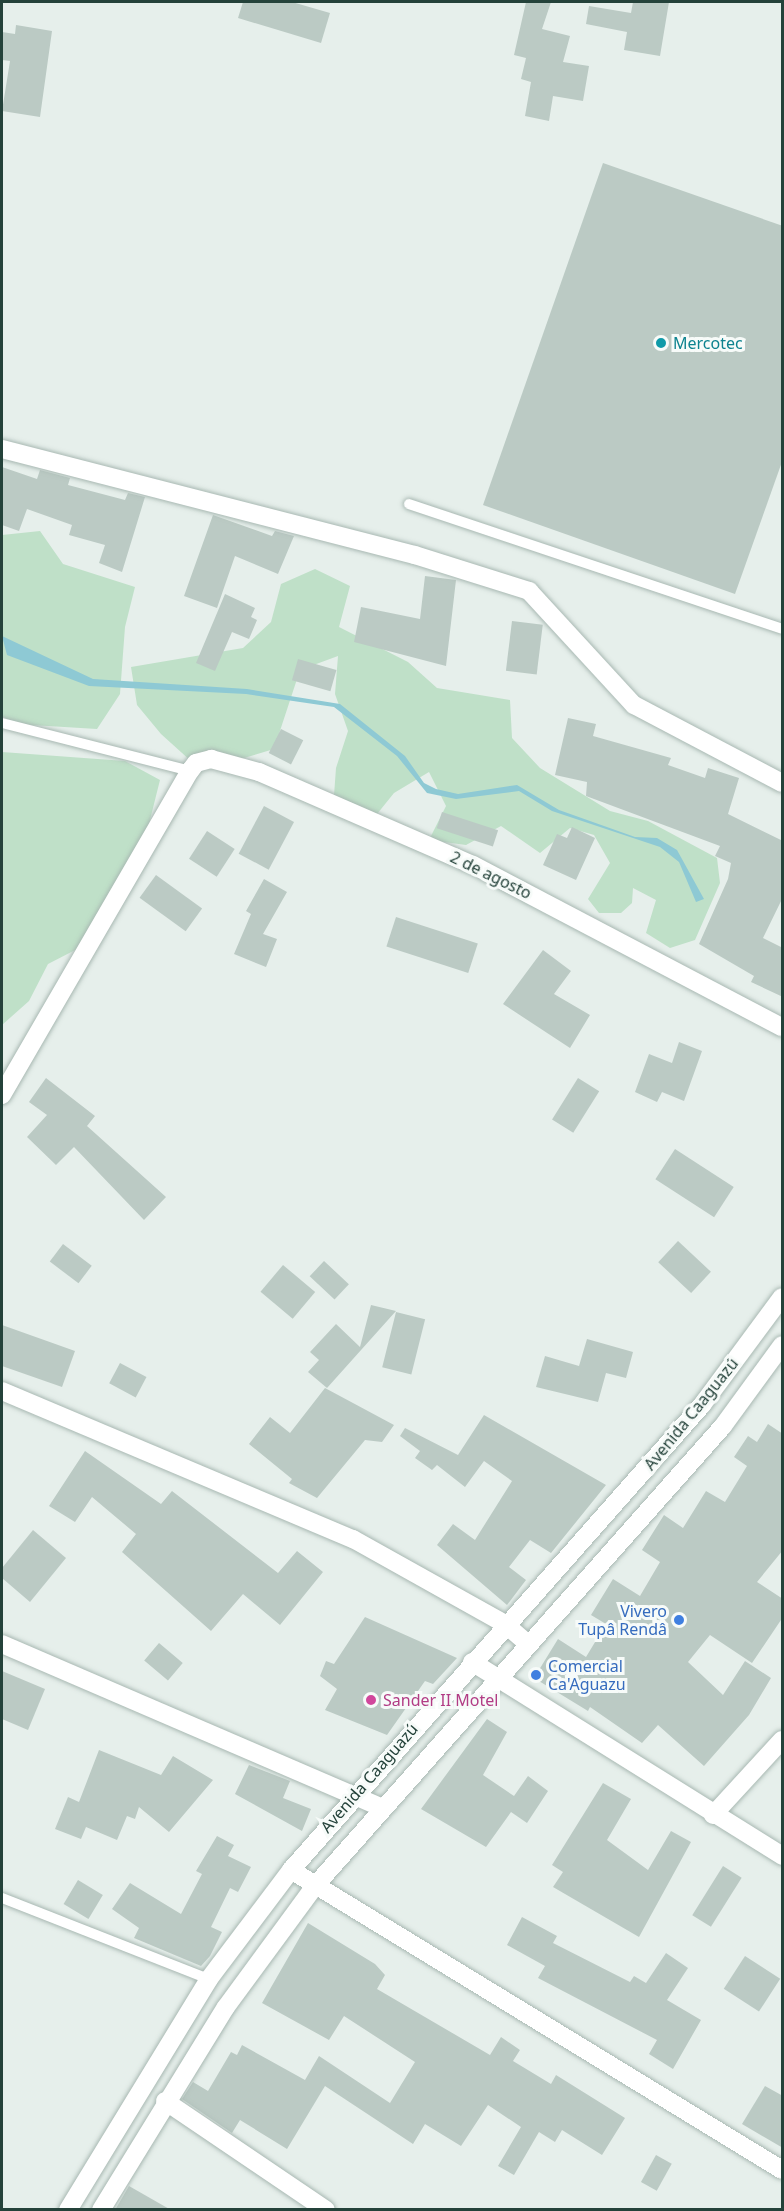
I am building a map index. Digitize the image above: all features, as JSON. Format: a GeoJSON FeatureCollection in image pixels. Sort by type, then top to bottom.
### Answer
{"type":"FeatureCollection","features":[{"type":"Feature","properties":{"kind":"street"},"geometry":{"type":"LineString","coordinates":[[2,449],[392,549],[529,591],[605,680],[634,705],[783,783]]}},
{"type":"Feature","properties":{"kind":"street","name":"2 de agosto"},"geometry":{"type":"LineString","coordinates":[[190,771],[196,762],[210,759],[308,793],[473,865],[783,1027]]}},
{"type":"Feature","properties":{"kind":"street"},"geometry":{"type":"LineString","coordinates":[[2,1095],[190,771]]}},
{"type":"Feature","properties":{"kind":"street","name":"Avenida Caaguazú"},"geometry":{"type":"LineString","coordinates":[[68,2210],[209,1979],[291,1870],[354,1793],[702,1405],[783,1297]]}},
{"type":"Feature","properties":{"kind":"street","name":"Avenida Caaguazú"},"geometry":{"type":"LineString","coordinates":[[101,2210],[165,2101],[226,2007],[314,1887],[495,1677],[715,1435],[783,1345]]}},
{"type":"Feature","properties":{"kind":"street"},"geometry":{"type":"LineString","coordinates":[[2,1391],[353,1539],[505,1624],[527,1643]]}},
{"type":"Feature","properties":{"kind":"street"},"geometry":{"type":"LineString","coordinates":[[2,1644],[354,1793],[383,1808]]}},
{"type":"Feature","properties":{"kind":"street"},"geometry":{"type":"LineString","coordinates":[[472,1662],[713,1815],[783,1856]]}},
{"type":"Feature","properties":{"kind":"street"},"geometry":{"type":"LineString","coordinates":[[713,1815],[783,1740]]}},
{"type":"Feature","properties":{"kind":"street"},"geometry":{"type":"LineString","coordinates":[[291,1870],[314,1887],[783,2170]]}},
{"type":"Feature","properties":{"kind":"street"},"geometry":{"type":"LineString","coordinates":[[165,2101],[326,2210]]}},
{"type":"Feature","properties":{"kind":"lane"},"geometry":{"type":"LineString","coordinates":[[409,504],[783,629]]}},
{"type":"Feature","properties":{"kind":"lane"},"geometry":{"type":"LineString","coordinates":[[2,723],[190,771]]}},
{"type":"Feature","properties":{"kind":"lane"},"geometry":{"type":"LineString","coordinates":[[2,1898],[209,1979]]}},
{"type":"Feature","properties":{"kind":"green space"},"geometry":{"type":"Polygon","coordinates":[[[40,531],[63,564],[135,587],[125,627],[120,694],[97,729],[15,724],[2,716],[2,535],[40,531]]]}},
{"type":"Feature","properties":{"kind":"green space"},"geometry":{"type":"Polygon","coordinates":[[[315,569],[350,586],[339,627],[408,662],[437,688],[510,700],[512,738],[540,768],[610,811],[648,821],[717,858],[720,883],[695,940],[670,948],[646,933],[656,900],[633,888],[632,903],[621,913],[599,913],[588,899],[610,863],[594,835],[570,828],[540,853],[501,826],[466,845],[429,840],[446,806],[429,772],[394,793],[369,824],[333,809],[336,768],[348,731],[335,694],[338,656],[300,670],[274,749],[234,761],[192,762],[161,734],[137,705],[131,667],[243,648],[271,622],[281,584],[315,569]]]}},
{"type":"Feature","properties":{"kind":"green space"},"geometry":{"type":"Polygon","coordinates":[[[2,752],[125,761],[160,780],[146,836],[83,946],[48,964],[29,1001],[2,1025],[2,752]]]}},
{"type":"Feature","properties":{"kind":"water"},"geometry":{"type":"Polygon","coordinates":[[[2,636],[93,679],[247,689],[340,704],[405,756],[424,783],[436,789],[458,794],[517,785],[559,810],[635,837],[657,838],[677,850],[704,899],[696,902],[679,862],[660,847],[552,811],[519,791],[456,799],[427,793],[397,756],[334,707],[246,694],[89,686],[7,655],[2,636]]]}},
{"type":"Feature","properties":{"kind":"building"},"geometry":{"type":"Polygon","coordinates":[[[243,2],[292,2],[330,13],[321,43],[238,18],[243,2]]]}},
{"type":"Feature","properties":{"kind":"building"},"geometry":{"type":"Polygon","coordinates":[[[526,2],[551,2],[542,29],[570,36],[563,62],[589,66],[583,101],[553,96],[549,121],[525,116],[531,82],[521,79],[526,58],[514,55],[526,2]]]}},
{"type":"Feature","properties":{"kind":"building"},"geometry":{"type":"Polygon","coordinates":[[[633,2],[669,2],[660,56],[624,50],[627,32],[586,24],[589,6],[631,13],[633,2]]]}},
{"type":"Feature","properties":{"kind":"building"},"geometry":{"type":"Polygon","coordinates":[[[16,25],[52,31],[40,117],[2,111],[10,61],[2,60],[2,32],[15,34],[16,25]]]}},
{"type":"Feature","properties":{"kind":"building","name":"Mercotec"},"geometry":{"type":"Polygon","coordinates":[[[603,163],[783,226],[783,459],[735,594],[483,505],[603,163]]]}},
{"type":"Feature","properties":{"kind":"building"},"geometry":{"type":"Polygon","coordinates":[[[2,467],[37,479],[40,470],[70,478],[68,485],[125,500],[128,493],[145,497],[122,572],[99,563],[105,545],[69,535],[72,525],[27,509],[19,531],[2,525],[2,467]]]}},
{"type":"Feature","properties":{"kind":"building"},"geometry":{"type":"Polygon","coordinates":[[[213,515],[272,536],[275,531],[294,536],[278,574],[235,556],[217,608],[184,596],[213,515]]]}},
{"type":"Feature","properties":{"kind":"building"},"geometry":{"type":"Polygon","coordinates":[[[425,576],[456,580],[446,666],[354,642],[361,607],[420,619],[425,576]]]}},
{"type":"Feature","properties":{"kind":"building"},"geometry":{"type":"Polygon","coordinates":[[[225,594],[255,608],[251,617],[257,620],[249,639],[232,632],[215,671],[196,663],[225,594]]]}},
{"type":"Feature","properties":{"kind":"building"},"geometry":{"type":"Polygon","coordinates":[[[512,621],[543,625],[537,674],[506,671],[512,621]]]}},
{"type":"Feature","properties":{"kind":"building"},"geometry":{"type":"Polygon","coordinates":[[[298,659],[336,670],[330,691],[292,680],[298,659]]]}},
{"type":"Feature","properties":{"kind":"building"},"geometry":{"type":"Polygon","coordinates":[[[568,718],[596,724],[593,736],[671,758],[668,765],[705,778],[708,768],[739,778],[728,814],[783,841],[783,897],[763,938],[783,948],[783,997],[751,982],[754,976],[699,944],[728,879],[731,863],[715,856],[720,846],[586,796],[587,782],[555,775],[568,718]]]}},
{"type":"Feature","properties":{"kind":"building"},"geometry":{"type":"Polygon","coordinates":[[[281,729],[303,740],[291,764],[269,753],[281,729]]]}},
{"type":"Feature","properties":{"kind":"building"},"geometry":{"type":"Polygon","coordinates":[[[264,806],[294,822],[269,870],[239,854],[264,806]]]}},
{"type":"Feature","properties":{"kind":"building"},"geometry":{"type":"Polygon","coordinates":[[[442,812],[498,830],[493,846],[437,828],[442,812]]]}},
{"type":"Feature","properties":{"kind":"building"},"geometry":{"type":"Polygon","coordinates":[[[572,827],[595,838],[576,880],[543,865],[557,834],[567,838],[572,827]]]}},
{"type":"Feature","properties":{"kind":"building"},"geometry":{"type":"Polygon","coordinates":[[[207,831],[235,849],[217,877],[189,859],[207,831]]]}},
{"type":"Feature","properties":{"kind":"building"},"geometry":{"type":"Polygon","coordinates":[[[156,875],[202,909],[186,931],[140,898],[156,875]]]}},
{"type":"Feature","properties":{"kind":"building"},"geometry":{"type":"Polygon","coordinates":[[[264,879],[287,892],[263,934],[277,939],[266,967],[234,954],[251,914],[246,911],[264,879]]]}},
{"type":"Feature","properties":{"kind":"building"},"geometry":{"type":"Polygon","coordinates":[[[396,917],[478,944],[468,973],[386,946],[396,917]]]}},
{"type":"Feature","properties":{"kind":"building"},"geometry":{"type":"Polygon","coordinates":[[[543,950],[571,971],[554,994],[590,1015],[570,1048],[503,1004],[543,950]]]}},
{"type":"Feature","properties":{"kind":"building"},"geometry":{"type":"Polygon","coordinates":[[[679,1042],[702,1051],[684,1101],[662,1092],[657,1102],[635,1092],[649,1054],[672,1063],[679,1042]]]}},
{"type":"Feature","properties":{"kind":"building"},"geometry":{"type":"Polygon","coordinates":[[[46,1078],[95,1116],[87,1126],[166,1197],[144,1220],[74,1147],[56,1165],[27,1137],[47,1115],[29,1102],[46,1078]]]}},
{"type":"Feature","properties":{"kind":"building"},"geometry":{"type":"Polygon","coordinates":[[[578,1078],[599,1091],[573,1133],[552,1120],[578,1078]]]}},
{"type":"Feature","properties":{"kind":"building"},"geometry":{"type":"Polygon","coordinates":[[[675,1149],[734,1187],[714,1217],[655,1179],[675,1149]]]}},
{"type":"Feature","properties":{"kind":"building"},"geometry":{"type":"Polygon","coordinates":[[[678,1241],[711,1272],[691,1293],[658,1262],[678,1241]]]}},
{"type":"Feature","properties":{"kind":"building"},"geometry":{"type":"Polygon","coordinates":[[[63,1244],[92,1266],[79,1283],[50,1262],[63,1244]]]}},
{"type":"Feature","properties":{"kind":"building"},"geometry":{"type":"Polygon","coordinates":[[[324,1261],[349,1284],[335,1300],[310,1276],[324,1261]]]}},
{"type":"Feature","properties":{"kind":"building"},"geometry":{"type":"Polygon","coordinates":[[[283,1265],[315,1292],[293,1319],[261,1292],[283,1265]]]}},
{"type":"Feature","properties":{"kind":"building"},"geometry":{"type":"Polygon","coordinates":[[[371,1305],[396,1311],[327,1388],[308,1372],[319,1360],[310,1352],[336,1324],[360,1347],[371,1305]]]}},
{"type":"Feature","properties":{"kind":"building"},"geometry":{"type":"Polygon","coordinates":[[[396,1312],[425,1319],[411,1375],[382,1367],[396,1312]]]}},
{"type":"Feature","properties":{"kind":"building"},"geometry":{"type":"Polygon","coordinates":[[[2,1325],[75,1351],[62,1387],[2,1366],[2,1325]]]}},
{"type":"Feature","properties":{"kind":"building"},"geometry":{"type":"Polygon","coordinates":[[[587,1339],[633,1352],[626,1378],[606,1373],[598,1402],[536,1387],[545,1356],[579,1366],[587,1339]]]}},
{"type":"Feature","properties":{"kind":"building"},"geometry":{"type":"Polygon","coordinates":[[[120,1363],[146,1377],[136,1397],[109,1383],[120,1363]]]}},
{"type":"Feature","properties":{"kind":"building"},"geometry":{"type":"Polygon","coordinates":[[[325,1388],[394,1425],[382,1442],[365,1440],[317,1498],[289,1483],[292,1479],[249,1444],[270,1417],[290,1433],[325,1388]]]}},
{"type":"Feature","properties":{"kind":"building"},"geometry":{"type":"Polygon","coordinates":[[[484,1415],[606,1485],[551,1553],[530,1540],[509,1567],[526,1580],[507,1605],[437,1545],[453,1524],[475,1540],[512,1481],[484,1461],[465,1487],[437,1465],[432,1470],[415,1458],[420,1451],[400,1436],[405,1428],[458,1455],[484,1415]]]}},
{"type":"Feature","properties":{"kind":"building"},"geometry":{"type":"Polygon","coordinates":[[[768,1424],[783,1434],[783,1550],[757,1582],[783,1599],[783,1617],[752,1663],[710,1635],[688,1662],[723,1695],[745,1661],[771,1678],[749,1715],[704,1766],[658,1725],[642,1743],[590,1707],[588,1711],[534,1678],[558,1639],[586,1657],[606,1624],[591,1615],[613,1579],[640,1596],[660,1562],[642,1550],[664,1515],[683,1528],[706,1491],[725,1502],[747,1466],[734,1457],[748,1436],[757,1442],[768,1424]]]}},
{"type":"Feature","properties":{"kind":"building"},"geometry":{"type":"Polygon","coordinates":[[[85,1451],[161,1504],[172,1491],[278,1573],[297,1551],[323,1572],[280,1625],[243,1594],[211,1631],[122,1552],[136,1534],[92,1497],[75,1522],[49,1506],[85,1451]]]}},
{"type":"Feature","properties":{"kind":"building"},"geometry":{"type":"Polygon","coordinates":[[[33,1530],[66,1558],[30,1602],[2,1578],[2,1568],[33,1530]]]}},
{"type":"Feature","properties":{"kind":"building"},"geometry":{"type":"Polygon","coordinates":[[[365,1617],[457,1658],[433,1684],[425,1681],[387,1735],[325,1710],[337,1689],[320,1676],[326,1661],[334,1664],[365,1617]]]}},
{"type":"Feature","properties":{"kind":"building"},"geometry":{"type":"Polygon","coordinates":[[[159,1643],[183,1663],[168,1681],[144,1661],[159,1643]]]}},
{"type":"Feature","properties":{"kind":"building"},"geometry":{"type":"Polygon","coordinates":[[[2,1671],[45,1689],[28,1730],[2,1719],[2,1671]]]}},
{"type":"Feature","properties":{"kind":"building"},"geometry":{"type":"Polygon","coordinates":[[[487,1719],[507,1732],[483,1775],[514,1796],[528,1776],[548,1791],[527,1823],[511,1812],[486,1847],[421,1809],[487,1719]]]}},
{"type":"Feature","properties":{"kind":"building"},"geometry":{"type":"Polygon","coordinates":[[[99,1750],[161,1775],[173,1756],[213,1780],[169,1832],[139,1807],[135,1819],[127,1816],[117,1840],[86,1827],[81,1839],[55,1829],[68,1797],[79,1802],[99,1750]]]}},
{"type":"Feature","properties":{"kind":"building"},"geometry":{"type":"Polygon","coordinates":[[[249,1765],[290,1781],[283,1798],[311,1809],[302,1831],[235,1794],[249,1765]]]}},
{"type":"Feature","properties":{"kind":"building"},"geometry":{"type":"Polygon","coordinates":[[[603,1783],[631,1799],[607,1840],[648,1870],[671,1831],[691,1842],[639,1937],[553,1887],[563,1872],[552,1865],[603,1783]]]}},
{"type":"Feature","properties":{"kind":"building"},"geometry":{"type":"Polygon","coordinates":[[[217,1836],[234,1845],[228,1856],[251,1867],[238,1892],[230,1888],[211,1927],[222,1932],[210,1956],[201,1966],[134,1938],[139,1928],[112,1909],[130,1883],[181,1914],[202,1874],[196,1871],[217,1836]]]}},
{"type":"Feature","properties":{"kind":"building"},"geometry":{"type":"Polygon","coordinates":[[[723,1866],[742,1878],[711,1927],[692,1915],[723,1866]]]}},
{"type":"Feature","properties":{"kind":"building"},"geometry":{"type":"Polygon","coordinates":[[[78,1880],[103,1895],[88,1919],[64,1904],[78,1880]]]}},
{"type":"Feature","properties":{"kind":"building"},"geometry":{"type":"Polygon","coordinates":[[[522,1917],[557,1936],[553,1943],[630,1982],[634,1976],[646,1983],[666,1953],[688,1968],[667,2000],[701,2020],[673,2069],[649,2054],[657,2040],[538,1978],[545,1966],[507,1945],[522,1917]]]}},
{"type":"Feature","properties":{"kind":"building"},"geometry":{"type":"Polygon","coordinates":[[[308,1923],[375,1964],[385,1975],[377,1989],[490,2055],[501,2037],[520,2050],[513,2061],[551,2084],[556,2075],[625,2118],[602,2155],[562,2130],[555,2142],[539,2132],[514,2175],[498,2166],[521,2127],[488,2105],[461,2146],[425,2124],[413,2144],[325,2086],[287,2149],[240,2120],[232,2133],[182,2099],[193,2082],[208,2091],[231,2052],[237,2055],[242,2045],[305,2080],[319,2056],[390,2103],[415,2062],[344,2016],[329,2040],[262,2003],[308,1923]]]}},
{"type":"Feature","properties":{"kind":"building"},"geometry":{"type":"Polygon","coordinates":[[[745,1956],[780,1979],[759,2012],[724,1989],[745,1956]]]}},
{"type":"Feature","properties":{"kind":"building"},"geometry":{"type":"Polygon","coordinates":[[[765,2086],[783,2096],[783,2148],[742,2124],[765,2086]]]}},
{"type":"Feature","properties":{"kind":"building"},"geometry":{"type":"Polygon","coordinates":[[[656,2155],[672,2164],[657,2191],[641,2182],[656,2155]]]}},
{"type":"Feature","properties":{"kind":"building"},"geometry":{"type":"Polygon","coordinates":[[[129,2186],[171,2210],[115,2210],[129,2186]]]}},
{"type":"Feature","properties":{"kind":"place","name":"Mercotec"},"geometry":{"type":"Point","coordinates":[661,343]}},
{"type":"Feature","properties":{"kind":"place","name":"Vivero Tupâ Rendâ"},"geometry":{"type":"Point","coordinates":[679,1620]}},
{"type":"Feature","properties":{"kind":"place","name":"Comercial Ca'Aguazu"},"geometry":{"type":"Point","coordinates":[536,1675]}},
{"type":"Feature","properties":{"kind":"place","name":"Sander II Motel"},"geometry":{"type":"Point","coordinates":[371,1700]}}]}
